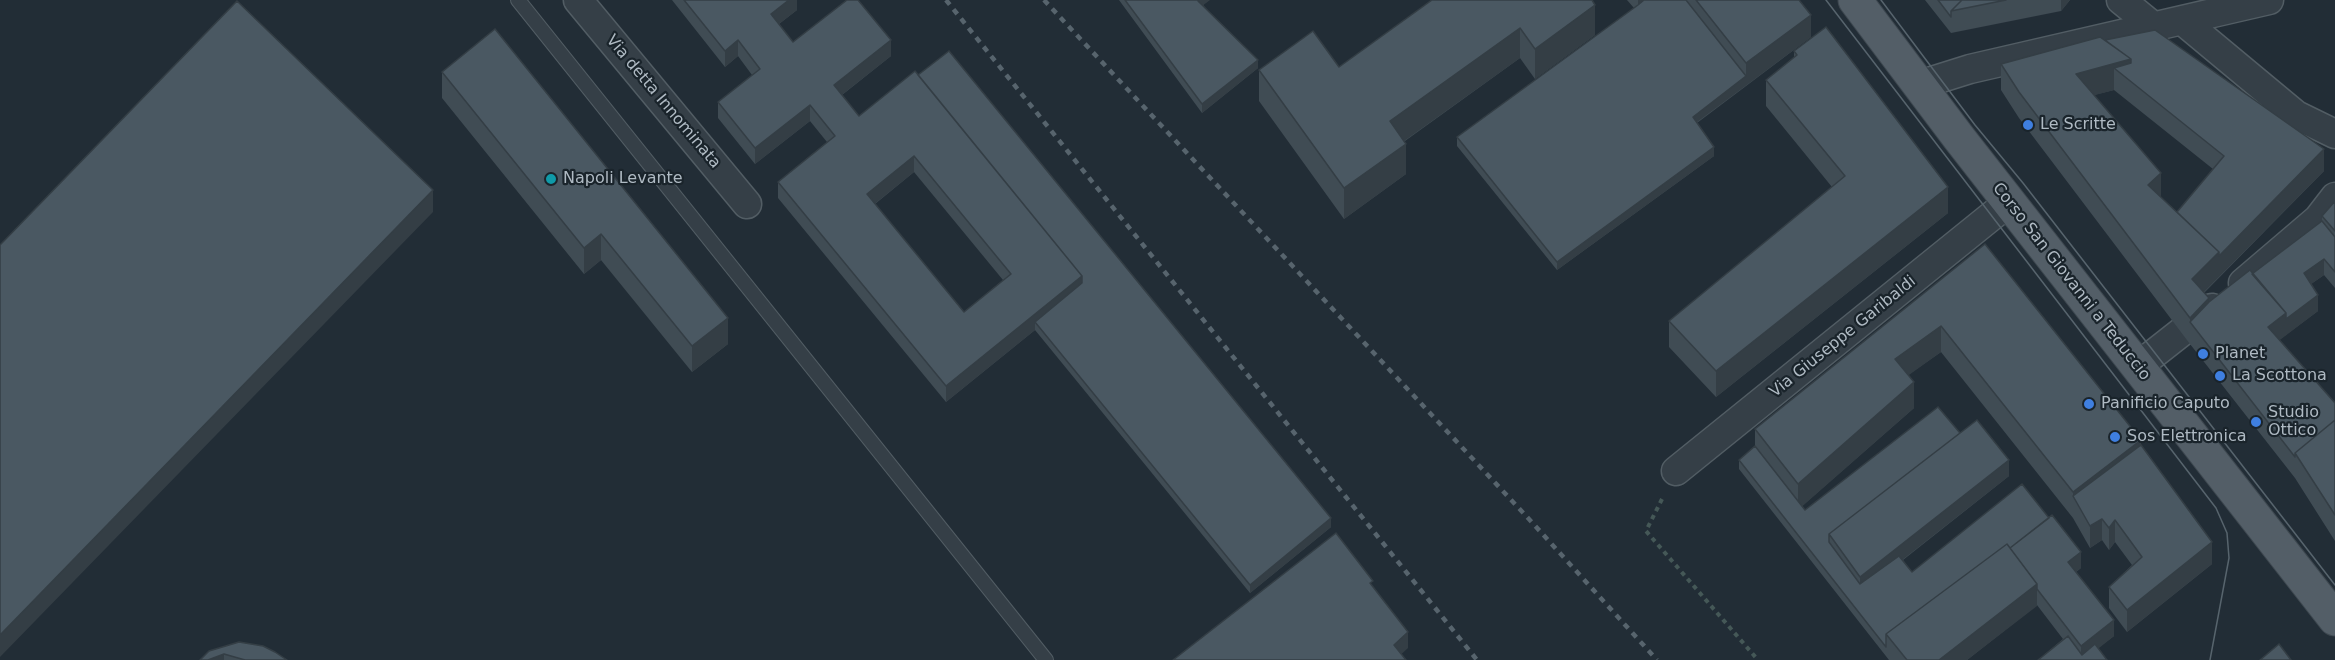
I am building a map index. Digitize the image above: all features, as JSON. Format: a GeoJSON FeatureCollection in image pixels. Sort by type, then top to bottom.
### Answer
{"type":"FeatureCollection","features":[{"type":"Feature","properties":{"kind":"main road","name":"Corso San Giovanni a Teduccio"},"geometry":{"type":"LineString","coordinates":[[1855,0],[2009,202],[2335,620]]}},
{"type":"Feature","properties":{"kind":"street","name":"Via detta Innominata"},"geometry":{"type":"LineString","coordinates":[[579,0],[747,204]]}},
{"type":"Feature","properties":{"kind":"street"},"geometry":{"type":"LineString","coordinates":[[2121,0],[2154,27]]}},
{"type":"Feature","properties":{"kind":"street"},"geometry":{"type":"LineString","coordinates":[[1920,85],[1970,69],[2269,0]]}},
{"type":"Feature","properties":{"kind":"street"},"geometry":{"type":"LineString","coordinates":[[2183,21],[2296,115],[2335,134]]}},
{"type":"Feature","properties":{"kind":"street"},"geometry":{"type":"LineString","coordinates":[[2137,367],[2253,276],[2318,219],[2335,197]]}},
{"type":"Feature","properties":{"kind":"street","name":"Via Giuseppe Garibaldi"},"geometry":{"type":"LineString","coordinates":[[1676,471],[2009,202]]}},
{"type":"Feature","properties":{"kind":"lane"},"geometry":{"type":"LineString","coordinates":[[518,0],[1046,660]]}},
{"type":"Feature","properties":{"kind":"path"},"geometry":{"type":"LineString","coordinates":[[1676,471],[1646,531],[1758,660]]}},
{"type":"Feature","properties":{"kind":"building"},"geometry":{"type":"Polygon","coordinates":[[[684,0],[789,0],[771,14],[793,42],[847,0],[858,0],[891,40],[834,85],[859,116],[915,71],[1082,276],[946,386],[778,182],[835,136],[810,105],[755,148],[718,102],[760,69],[738,40],[725,51],[684,0]],[[914,156],[867,194],[964,312],[1011,274],[914,156]]]}},
{"type":"Feature","properties":{"kind":"building"},"geometry":{"type":"Polygon","coordinates":[[[1125,0],[1198,0],[1258,60],[1202,104],[1125,0]]]}},
{"type":"Feature","properties":{"kind":"building"},"geometry":{"type":"Polygon","coordinates":[[[1432,0],[1592,0],[1595,5],[1535,49],[1520,28],[1390,121],[1406,144],[1344,188],[1259,70],[1313,31],[1339,67],[1432,0]]]}},
{"type":"Feature","properties":{"kind":"building"},"geometry":{"type":"Polygon","coordinates":[[[1644,0],[1686,0],[1746,76],[1693,117],[1714,147],[1557,262],[1457,137],[1644,0]]]}},
{"type":"Feature","properties":{"kind":"building"},"geometry":{"type":"Polygon","coordinates":[[[1696,0],[1799,0],[1811,15],[1746,63],[1696,0]]]}},
{"type":"Feature","properties":{"kind":"building"},"geometry":{"type":"Polygon","coordinates":[[[1938,0],[1962,0],[1951,11],[1951,17],[1938,0]]]}},
{"type":"Feature","properties":{"kind":"building"},"geometry":{"type":"Polygon","coordinates":[[[1962,0],[2006,0],[1951,11],[1962,0]]]}},
{"type":"Feature","properties":{"kind":"building"},"geometry":{"type":"Polygon","coordinates":[[[237,1],[433,190],[0,635],[0,245],[237,1]]]}},
{"type":"Feature","properties":{"kind":"building"},"geometry":{"type":"Polygon","coordinates":[[[1826,27],[1948,187],[1716,371],[1669,321],[1845,176],[1766,80],[1797,55],[1794,51],[1826,27]]]}},
{"type":"Feature","properties":{"kind":"building","name":"Napoli Levante"},"geometry":{"type":"Polygon","coordinates":[[[495,29],[728,318],[692,346],[601,234],[584,248],[442,72],[495,29]]]}},
{"type":"Feature","properties":{"kind":"building"},"geometry":{"type":"Polygon","coordinates":[[[2155,30],[2324,149],[2219,256],[2219,252],[2177,212],[2224,156],[2114,68],[2131,63],[2131,59],[2105,40],[2155,30]]]}},
{"type":"Feature","properties":{"kind":"building"},"geometry":{"type":"Polygon","coordinates":[[[2100,37],[2131,59],[2076,74],[2161,173],[2148,185],[2219,252],[2192,279],[2209,298],[2190,318],[2019,92],[2001,64],[2100,37]]]}},
{"type":"Feature","properties":{"kind":"building"},"geometry":{"type":"Polygon","coordinates":[[[949,51],[1331,518],[1250,585],[1035,322],[1082,283],[1082,276],[918,75],[949,51]]]}},
{"type":"Feature","properties":{"kind":"building"},"geometry":{"type":"Polygon","coordinates":[[[2335,201],[2335,231],[2322,216],[2335,201]]]}},
{"type":"Feature","properties":{"kind":"building"},"geometry":{"type":"Polygon","coordinates":[[[2322,221],[2335,237],[2335,272],[2324,259],[2304,273],[2318,295],[2286,319],[2286,313],[2252,274],[2322,221]]]}},
{"type":"Feature","properties":{"kind":"building"},"geometry":{"type":"Polygon","coordinates":[[[1985,244],[2141,440],[2073,492],[1941,326],[1895,359],[1914,382],[1798,484],[1755,429],[1985,244]]]}},
{"type":"Feature","properties":{"kind":"building"},"geometry":{"type":"Polygon","coordinates":[[[2250,270],[2286,313],[2268,327],[2335,403],[2335,420],[2295,453],[2295,457],[2190,322],[2209,302],[2250,270]]]}},
{"type":"Feature","properties":{"kind":"building"},"geometry":{"type":"Polygon","coordinates":[[[1938,407],[1960,433],[1829,534],[1829,542],[1860,584],[1899,556],[1912,572],[2022,484],[2049,518],[2010,548],[2007,544],[1886,634],[1886,647],[1739,460],[1755,446],[1805,510],[1938,407]]]}},
{"type":"Feature","properties":{"kind":"building"},"geometry":{"type":"Polygon","coordinates":[[[1977,420],[2009,460],[1860,577],[1829,534],[1977,420]]]}},
{"type":"Feature","properties":{"kind":"building"},"geometry":{"type":"Polygon","coordinates":[[[2335,420],[2335,515],[2295,453],[2335,420]]]}},
{"type":"Feature","properties":{"kind":"building"},"geometry":{"type":"Polygon","coordinates":[[[2141,445],[2212,542],[2127,610],[2109,587],[2142,557],[2115,520],[2109,528],[2102,519],[2090,526],[2073,496],[2141,445]]]}},
{"type":"Feature","properties":{"kind":"building"},"geometry":{"type":"Polygon","coordinates":[[[2052,515],[2081,552],[2068,562],[2114,620],[2081,646],[2037,589],[2037,584],[2010,548],[2052,515]]]}},
{"type":"Feature","properties":{"kind":"building"},"geometry":{"type":"Polygon","coordinates":[[[1336,533],[1373,581],[1370,583],[1408,632],[1394,645],[1406,660],[1173,660],[1336,533]]]}},
{"type":"Feature","properties":{"kind":"building"},"geometry":{"type":"Polygon","coordinates":[[[2007,544],[2037,584],[1939,660],[1907,660],[1886,634],[2007,544]]]}},
{"type":"Feature","properties":{"kind":"building"},"geometry":{"type":"Polygon","coordinates":[[[2068,636],[2082,655],[2095,644],[2107,660],[2038,660],[2068,636]]]}},
{"type":"Feature","properties":{"kind":"building"},"geometry":{"type":"Polygon","coordinates":[[[239,642],[263,646],[287,660],[245,660],[224,654],[208,660],[200,660],[209,651],[239,642]]]}},
{"type":"Feature","properties":{"kind":"building"},"geometry":{"type":"Polygon","coordinates":[[[2279,644],[2291,660],[2260,660],[2279,644]]]}},
{"type":"Feature","properties":{"kind":"tram line"},"geometry":{"type":"LineString","coordinates":[[1826,0],[2216,508],[2227,533],[2229,558],[2210,660]]}},
{"type":"Feature","properties":{"kind":"tram line"},"geometry":{"type":"LineString","coordinates":[[1881,0],[1975,125],[2023,183],[2335,585]]}},
{"type":"Feature","properties":{"kind":"railway"},"geometry":{"type":"LineString","coordinates":[[946,0],[1477,660]]}},
{"type":"Feature","properties":{"kind":"railway"},"geometry":{"type":"LineString","coordinates":[[1044,0],[1528,518],[1657,660]]}},
{"type":"Feature","properties":{"kind":"place","name":"Le Scritte"},"geometry":{"type":"Point","coordinates":[2028,125]}},
{"type":"Feature","properties":{"kind":"place","name":"Napoli Levante"},"geometry":{"type":"Point","coordinates":[551,179]}},
{"type":"Feature","properties":{"kind":"place","name":"Planet"},"geometry":{"type":"Point","coordinates":[2203,354]}},
{"type":"Feature","properties":{"kind":"place","name":"La Scottona"},"geometry":{"type":"Point","coordinates":[2220,376]}},
{"type":"Feature","properties":{"kind":"place","name":"Panificio Caputo"},"geometry":{"type":"Point","coordinates":[2089,404]}},
{"type":"Feature","properties":{"kind":"place","name":"Studio Ottico"},"geometry":{"type":"Point","coordinates":[2256,422]}},
{"type":"Feature","properties":{"kind":"place","name":"Sos Elettronica"},"geometry":{"type":"Point","coordinates":[2115,437]}}]}
